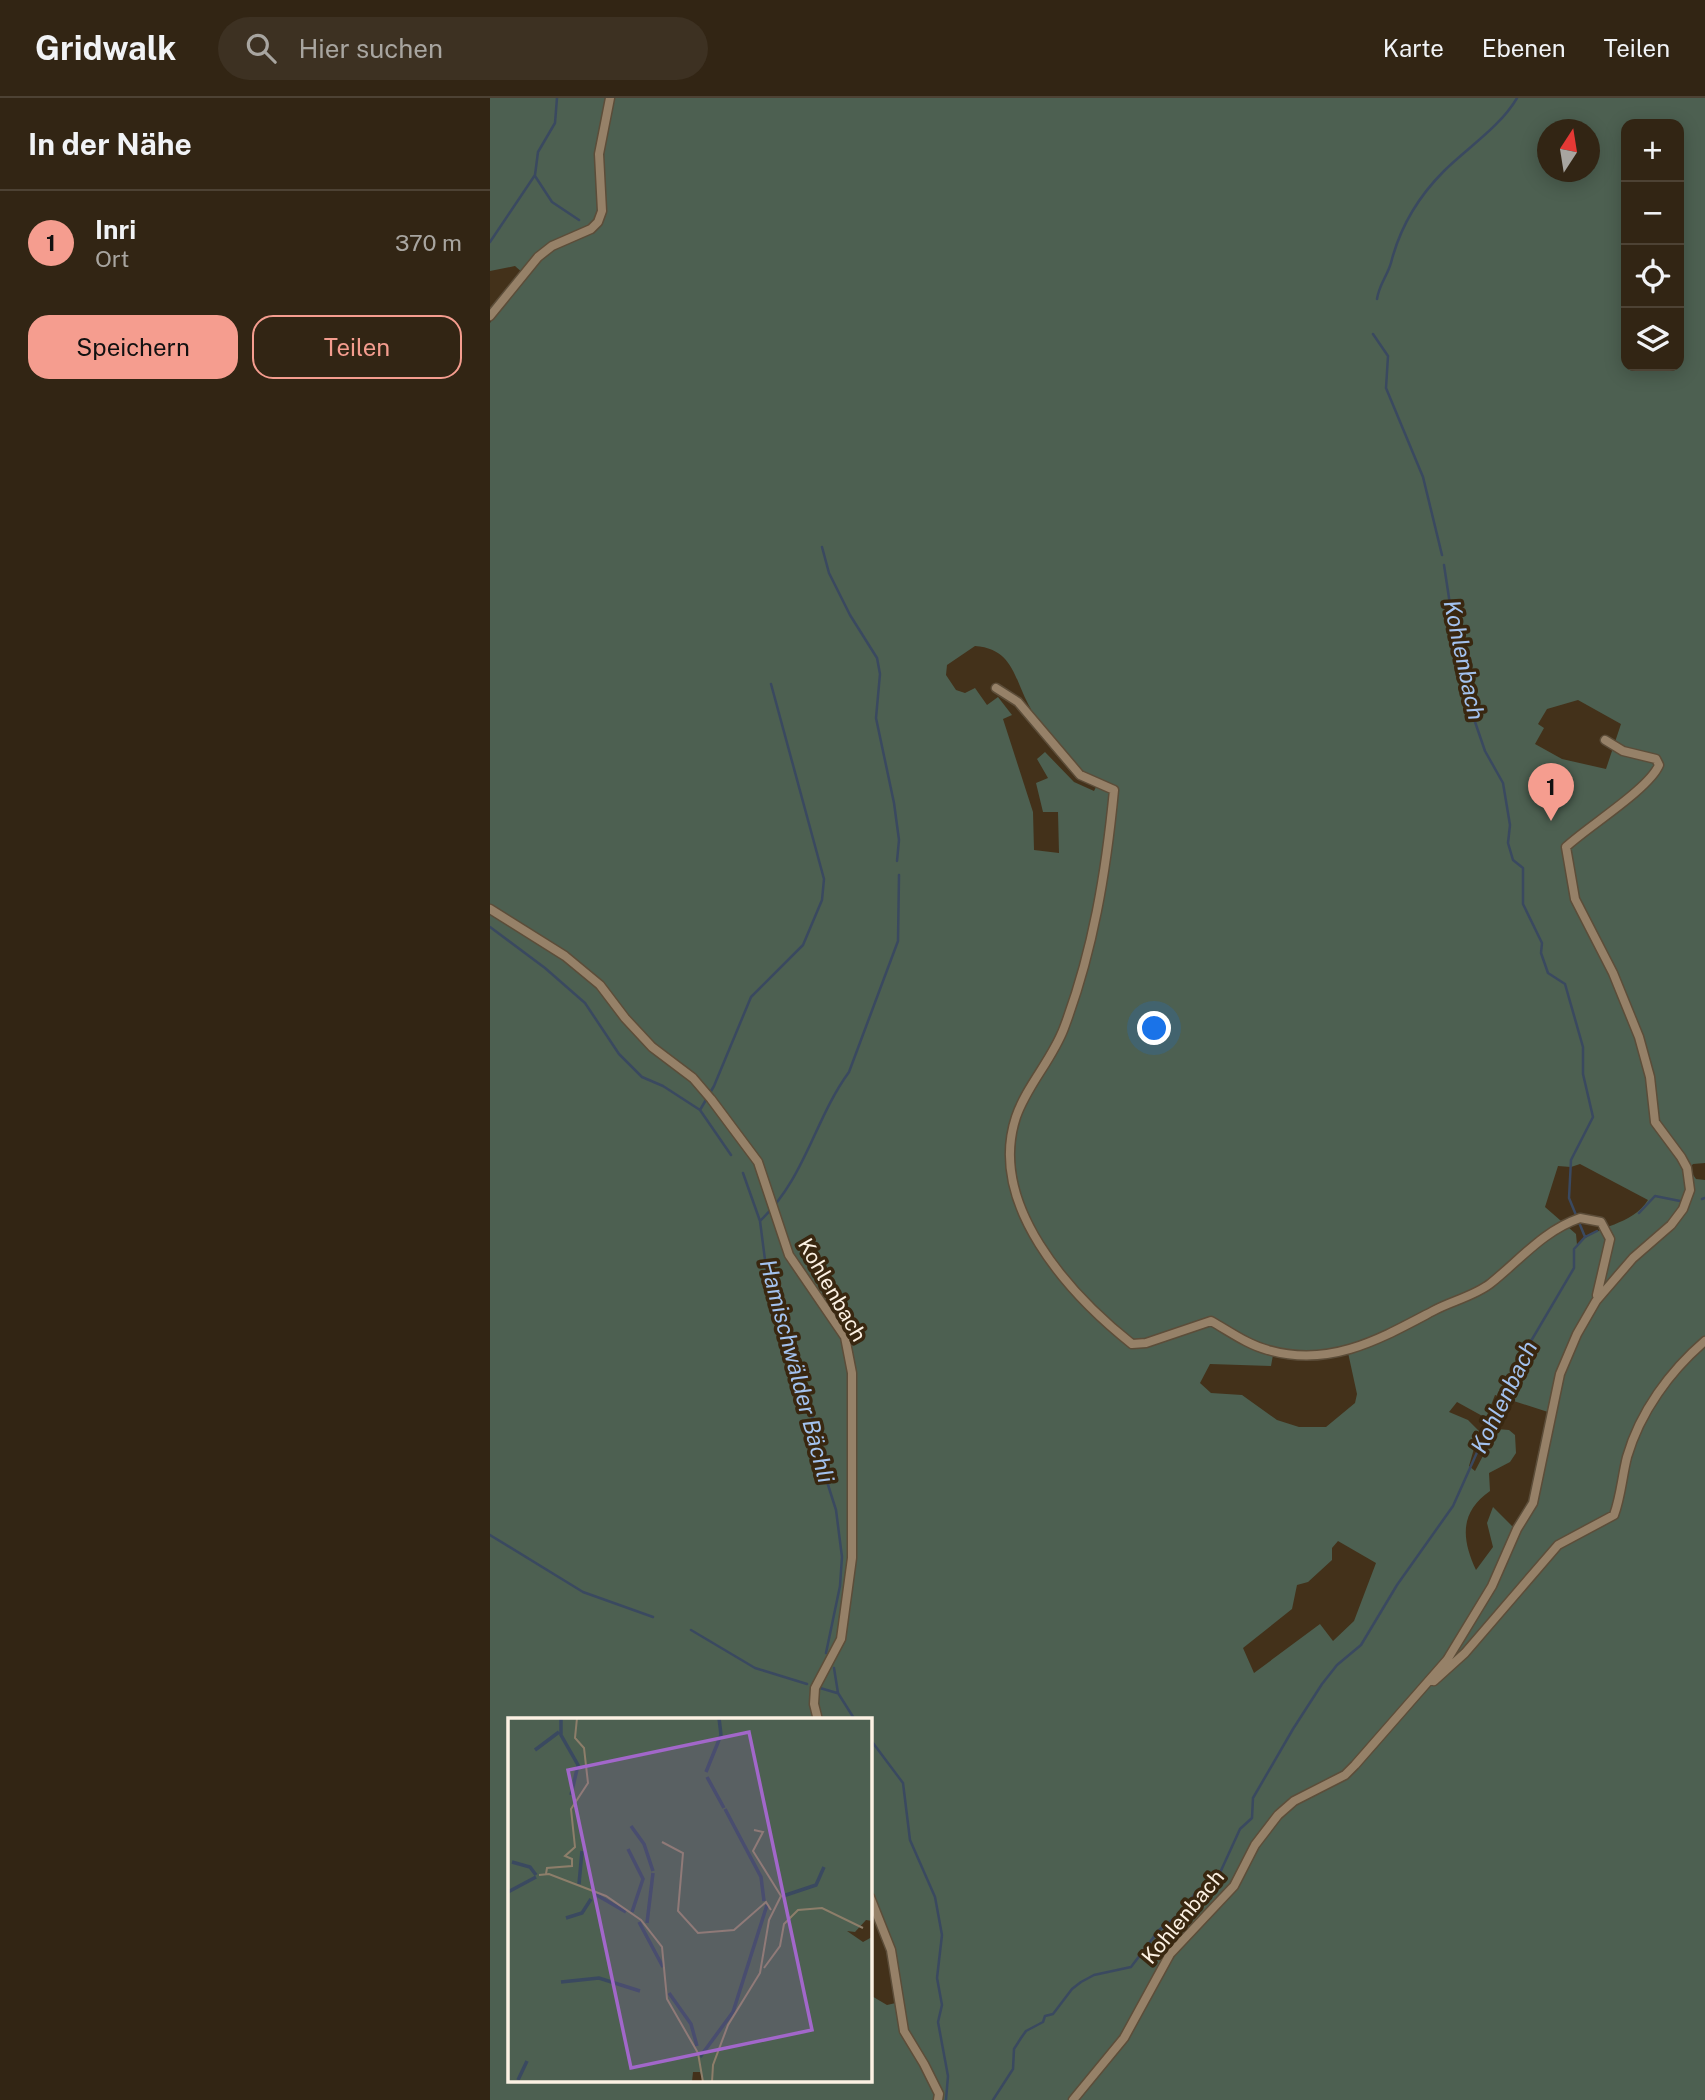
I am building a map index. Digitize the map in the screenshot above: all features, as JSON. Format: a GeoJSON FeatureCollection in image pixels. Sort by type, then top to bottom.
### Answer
{"type":"FeatureCollection","features":[{"type":"Feature","properties":{"kind":"street"},"geometry":{"type":"LineString","coordinates":[[490,316],[538,257],[552,246],[591,229],[598,222],[601,211],[600,154],[610,98]]}},
{"type":"Feature","properties":{"kind":"street"},"geometry":{"type":"LineString","coordinates":[[996,688],[1023,707],[1080,775],[1114,790],[1107,863],[1088,953],[1062,1031],[1017,1114],[1009,1151],[1010,1169],[1034,1238],[1058,1270],[1105,1322],[1132,1344],[1146,1343],[1211,1321],[1265,1350],[1313,1357],[1344,1352],[1370,1345],[1444,1305],[1488,1286],[1532,1245],[1578,1219],[1601,1222],[1610,1239],[1605,1272],[1596,1301]]}},
{"type":"Feature","properties":{"kind":"street","name":"Kohlenbach"},"geometry":{"type":"LineString","coordinates":[[1073,2100],[1124,2038],[1170,1954],[1234,1886],[1255,1845],[1278,1815],[1294,1801],[1345,1774],[1426,1687],[1447,1660],[1492,1586],[1517,1529],[1533,1503],[1560,1374],[1596,1301],[1633,1258],[1677,1217],[1687,1200],[1690,1180],[1681,1157],[1654,1122],[1650,1077],[1639,1037],[1613,972],[1575,900],[1566,847],[1640,787],[1659,765],[1656,758],[1623,751],[1605,740]]}},
{"type":"Feature","properties":{"kind":"street","name":"Kohlenbach"},"geometry":{"type":"LineString","coordinates":[[490,909],[565,956],[600,985],[652,1047],[694,1078],[758,1162],[767,1182],[777,1225],[789,1255],[845,1338],[852,1373],[852,1558],[841,1639],[815,1688],[814,1704],[818,1718]]}},
{"type":"Feature","properties":{"kind":"street","name":"Kohlenbach"},"geometry":{"type":"LineString","coordinates":[[1426,1687],[1465,1653],[1558,1545],[1614,1515],[1627,1458],[1645,1416],[1667,1378],[1705,1341]]}},
{"type":"Feature","properties":{"kind":"street"},"geometry":{"type":"LineString","coordinates":[[872,1902],[891,1950],[904,2031],[939,2094],[938,2100]]}},
{"type":"Feature","properties":{"kind":"green space"},"geometry":{"type":"Polygon","coordinates":[[[490,98],[1705,98],[1705,1163],[1693,1164],[1689,1169],[1696,1179],[1705,1180],[1705,2100],[490,2100],[490,323],[524,274],[515,266],[490,271],[490,98]],[[975,646],[947,665],[946,675],[956,690],[965,693],[975,688],[987,705],[998,697],[1012,715],[1003,719],[1033,812],[1034,850],[1059,853],[1058,812],[1043,812],[1036,783],[1048,778],[1037,759],[1045,752],[1074,782],[1094,791],[1097,785],[1066,764],[1028,715],[1031,709],[1006,660],[988,648],[975,646]],[[1578,700],[1547,709],[1538,724],[1544,728],[1535,744],[1562,759],[1606,769],[1621,724],[1578,700]],[[1580,1164],[1571,1167],[1558,1166],[1545,1207],[1576,1234],[1577,1245],[1585,1238],[1633,1215],[1648,1200],[1580,1164]],[[1347,1348],[1273,1355],[1271,1366],[1210,1364],[1200,1383],[1211,1393],[1242,1395],[1277,1420],[1299,1427],[1326,1427],[1355,1403],[1357,1394],[1347,1348]],[[1495,1395],[1486,1418],[1457,1402],[1449,1412],[1468,1420],[1479,1431],[1469,1466],[1475,1471],[1497,1429],[1509,1430],[1515,1435],[1516,1453],[1510,1462],[1489,1473],[1490,1491],[1480,1499],[1468,1517],[1466,1536],[1476,1570],[1493,1547],[1487,1523],[1493,1507],[1513,1527],[1535,1494],[1537,1459],[1548,1412],[1495,1395]],[[1338,1541],[1332,1548],[1332,1560],[1308,1582],[1297,1585],[1292,1609],[1243,1648],[1254,1673],[1320,1624],[1333,1641],[1354,1621],[1376,1563],[1338,1541]]]}},
{"type":"Feature","properties":{"kind":"waterway"},"geometry":{"type":"LineString","coordinates":[[490,242],[535,175],[538,152],[555,123],[557,98]]}},
{"type":"Feature","properties":{"kind":"waterway","name":"Kohlenbach"},"geometry":{"type":"LineString","coordinates":[[1377,299],[1400,235],[1419,201],[1444,171],[1502,118],[1517,98]]}},
{"type":"Feature","properties":{"kind":"waterway"},"geometry":{"type":"LineString","coordinates":[[535,176],[552,202],[579,220]]}},
{"type":"Feature","properties":{"kind":"waterway","name":"Kohlenbach"},"geometry":{"type":"LineString","coordinates":[[1373,334],[1388,356],[1386,388],[1423,477],[1442,555]]}},
{"type":"Feature","properties":{"kind":"waterway"},"geometry":{"type":"LineString","coordinates":[[822,547],[829,573],[850,615],[877,658],[880,674],[876,718],[894,803],[899,840],[897,861]]}},
{"type":"Feature","properties":{"kind":"waterway","name":"Kohlenbach"},"geometry":{"type":"LineString","coordinates":[[993,2100],[1013,2069],[1014,2049],[1026,2031],[1043,2022],[1045,2016],[1053,2014],[1072,1989],[1081,1982],[1094,1975],[1131,1967],[1159,1930],[1180,1914],[1197,1891],[1219,1875],[1240,1829],[1252,1818],[1253,1798],[1293,1729],[1337,1665],[1361,1645],[1397,1585],[1453,1506],[1514,1370],[1574,1268],[1574,1249],[1585,1237],[1569,1198],[1571,1160],[1593,1117],[1583,1074],[1583,1047],[1565,984],[1548,973],[1541,953],[1542,943],[1523,904],[1523,868],[1513,860],[1508,843],[1510,825],[1503,783],[1485,751],[1474,719],[1466,667],[1456,644],[1444,565]]}},
{"type":"Feature","properties":{"kind":"waterway"},"geometry":{"type":"LineString","coordinates":[[700,1110],[714,1086],[751,997],[803,945],[822,900],[824,879],[771,684]]}},
{"type":"Feature","properties":{"kind":"waterway"},"geometry":{"type":"LineString","coordinates":[[760,1221],[788,1186],[849,1072],[898,941],[899,875]]}},
{"type":"Feature","properties":{"kind":"waterway","name":"Hamischwälder Bächli"},"geometry":{"type":"LineString","coordinates":[[490,927],[545,968],[585,1003],[619,1054],[642,1077],[663,1086],[700,1110],[731,1155]]}},
{"type":"Feature","properties":{"kind":"waterway","name":"Hamischwälder Bächli"},"geometry":{"type":"LineString","coordinates":[[743,1173],[760,1221],[768,1283],[778,1301],[777,1314],[802,1392],[811,1406],[816,1447],[836,1510],[842,1557],[840,1586],[826,1653]]}},
{"type":"Feature","properties":{"kind":"waterway"},"geometry":{"type":"LineString","coordinates":[[1639,1213],[1655,1196],[1680,1201]]}},
{"type":"Feature","properties":{"kind":"waterway"},"geometry":{"type":"LineString","coordinates":[[1585,1237],[1597,1231]]}},
{"type":"Feature","properties":{"kind":"waterway"},"geometry":{"type":"LineString","coordinates":[[490,1535],[583,1592],[653,1617]]}},
{"type":"Feature","properties":{"kind":"waterway"},"geometry":{"type":"LineString","coordinates":[[691,1630],[755,1668],[807,1684]]}},
{"type":"Feature","properties":{"kind":"waterway","name":"Hamischwälder Bächli"},"geometry":{"type":"LineString","coordinates":[[834,1668],[838,1693],[854,1718]]}},
{"type":"Feature","properties":{"kind":"waterway"},"geometry":{"type":"LineString","coordinates":[[820,1688],[837,1693]]}},
{"type":"Feature","properties":{"kind":"waterway","name":"Hamischwälder Bächli"},"geometry":{"type":"LineString","coordinates":[[872,1742],[903,1783],[910,1840],[935,1897],[942,1935],[937,1978],[942,2005],[938,2022],[948,2076],[946,2100]]}},
{"type":"Feature","properties":{"kind":"place","name":"Inri"},"geometry":{"type":"Point","coordinates":[1551,821]}}]}
